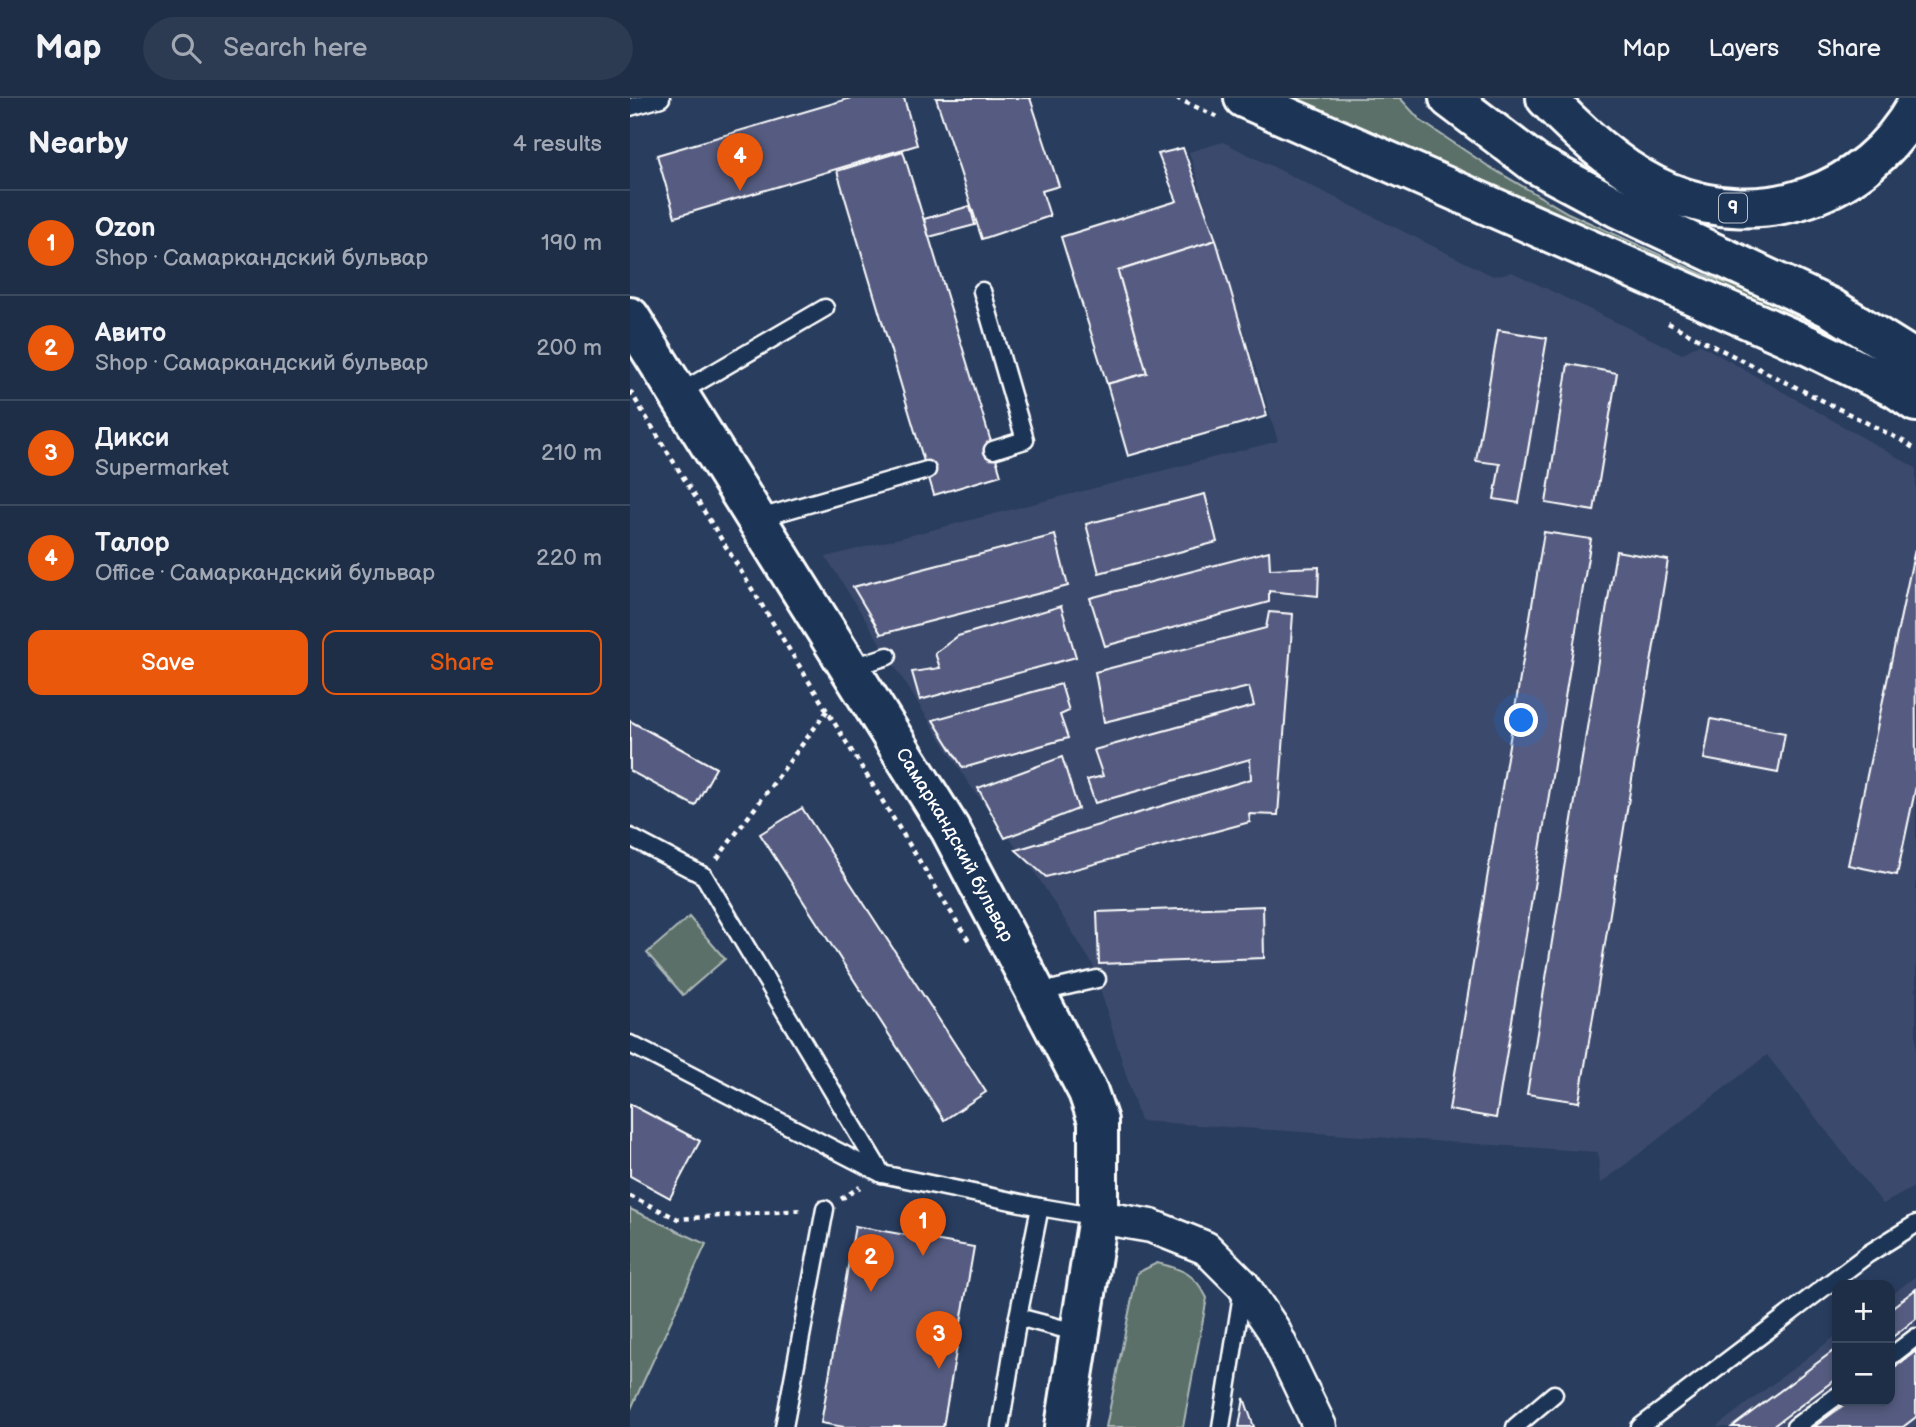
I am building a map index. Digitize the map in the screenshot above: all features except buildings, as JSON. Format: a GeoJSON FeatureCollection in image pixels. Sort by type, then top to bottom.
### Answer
{"type":"FeatureCollection","features":[{"type":"Feature","properties":{"kind":"main road"},"geometry":{"type":"LineString","coordinates":[[1244,98],[1809,346],[1897,389],[1916,402]]}},
{"type":"Feature","properties":{"kind":"main road"},"geometry":{"type":"LineString","coordinates":[[1448,98],[1536,164],[1618,208],[1831,308],[1916,360]]}},
{"type":"Feature","properties":{"kind":"main road","name":"9"},"geometry":{"type":"LineString","coordinates":[[1546,98],[1578,132],[1637,176],[1667,192],[1732,208],[1766,207],[1799,201],[1831,188],[1860,171],[1886,149],[1916,106]]}},
{"type":"Feature","properties":{"kind":"main road","name":"Самаркандский бульвар"},"geometry":{"type":"LineString","coordinates":[[632,331],[679,393],[950,829],[1088,1092],[1098,1121],[1098,1217],[1065,1427]]}},
{"type":"Feature","properties":{"kind":"street"},"geometry":{"type":"LineString","coordinates":[[1098,1217],[1151,1226],[1206,1248],[1243,1285],[1273,1329],[1320,1427]]}},
{"type":"Feature","properties":{"kind":"lane"},"geometry":{"type":"LineString","coordinates":[[630,107],[661,98]]}},
{"type":"Feature","properties":{"kind":"lane"},"geometry":{"type":"LineString","coordinates":[[982,291],[1025,440],[993,450]]}},
{"type":"Feature","properties":{"kind":"lane"},"geometry":{"type":"LineString","coordinates":[[679,393],[825,307]]}},
{"type":"Feature","properties":{"kind":"lane"},"geometry":{"type":"LineString","coordinates":[[756,519],[927,470]]}},
{"type":"Feature","properties":{"kind":"lane"},"geometry":{"type":"LineString","coordinates":[[848,668],[888,656]]}},
{"type":"Feature","properties":{"kind":"lane"},"geometry":{"type":"LineString","coordinates":[[630,837],[704,876],[882,1174]]}},
{"type":"Feature","properties":{"kind":"lane"},"geometry":{"type":"LineString","coordinates":[[1037,993],[1097,979]]}},
{"type":"Feature","properties":{"kind":"lane"},"geometry":{"type":"LineString","coordinates":[[630,1044],[882,1174],[1098,1217]]}},
{"type":"Feature","properties":{"kind":"lane"},"geometry":{"type":"LineString","coordinates":[[1000,1427],[1040,1207]]}},
{"type":"Feature","properties":{"kind":"lane"},"geometry":{"type":"LineString","coordinates":[[784,1427],[825,1209]]}},
{"type":"Feature","properties":{"kind":"lane"},"geometry":{"type":"LineString","coordinates":[[1640,1427],[1868,1254],[1916,1224]]}},
{"type":"Feature","properties":{"kind":"lane"},"geometry":{"type":"LineString","coordinates":[[1221,1427],[1243,1285]]}},
{"type":"Feature","properties":{"kind":"lane"},"geometry":{"type":"LineString","coordinates":[[1018,1317],[1079,1333]]}},
{"type":"Feature","properties":{"kind":"lane"},"geometry":{"type":"LineString","coordinates":[[1895,1353],[1916,1337]]}},
{"type":"Feature","properties":{"kind":"lane"},"geometry":{"type":"LineString","coordinates":[[1515,1427],[1554,1394]]}},
{"type":"Feature","properties":{"kind":"lane"},"geometry":{"type":"LineString","coordinates":[[1795,1427],[1832,1400]]}},
{"type":"Feature","properties":{"kind":"path"},"geometry":{"type":"LineString","coordinates":[[630,391],[976,955]]}},
{"type":"Feature","properties":{"kind":"path"},"geometry":{"type":"LineString","coordinates":[[704,876],[827,711]]}},
{"type":"Feature","properties":{"kind":"path"},"geometry":{"type":"LineString","coordinates":[[630,1196],[678,1219],[825,1209],[882,1174]]}},
{"type":"Feature","properties":{"kind":"shaded area"},"geometry":{"type":"Polygon","coordinates":[[[1223,142],[1493,276],[1512,272],[1682,354],[1699,344],[1916,468],[1916,1186],[1883,1204],[1767,1055],[1600,1184],[1598,1152],[1140,1121],[1093,965],[1036,874],[967,781],[826,557],[1278,441],[1189,152],[1223,142]]]}},
{"type":"Feature","properties":{"kind":"shaded area"},"geometry":{"type":"Polygon","coordinates":[[[1916,1276],[1916,1427],[1716,1427],[1832,1339],[1832,1406],[1895,1406],[1895,1292],[1916,1276]]]}},
{"type":"Feature","properties":{"kind":"green space"},"geometry":{"type":"Polygon","coordinates":[[[1294,98],[1400,98],[1421,121],[1488,166],[1568,213],[1700,273],[1802,312],[1916,383],[1604,234],[1294,98]]]}},
{"type":"Feature","properties":{"kind":"green space"},"geometry":{"type":"Polygon","coordinates":[[[689,917],[725,959],[683,995],[647,953],[689,917]]]}},
{"type":"Feature","properties":{"kind":"green space"},"geometry":{"type":"Polygon","coordinates":[[[630,1209],[706,1244],[630,1411],[630,1209]]]}},
{"type":"Feature","properties":{"kind":"green space"},"geometry":{"type":"Polygon","coordinates":[[[1157,1263],[1193,1278],[1207,1298],[1183,1427],[1106,1427],[1137,1273],[1157,1263]]]}},
{"type":"Feature","properties":{"kind":"place","name":"Талор"},"geometry":{"type":"Point","coordinates":[740,191]}},
{"type":"Feature","properties":{"kind":"place","name":"Ozon"},"geometry":{"type":"Point","coordinates":[923,1256]}},
{"type":"Feature","properties":{"kind":"place","name":"Авито"},"geometry":{"type":"Point","coordinates":[871,1292]}},
{"type":"Feature","properties":{"kind":"place","name":"Дикси"},"geometry":{"type":"Point","coordinates":[939,1369]}}]}
